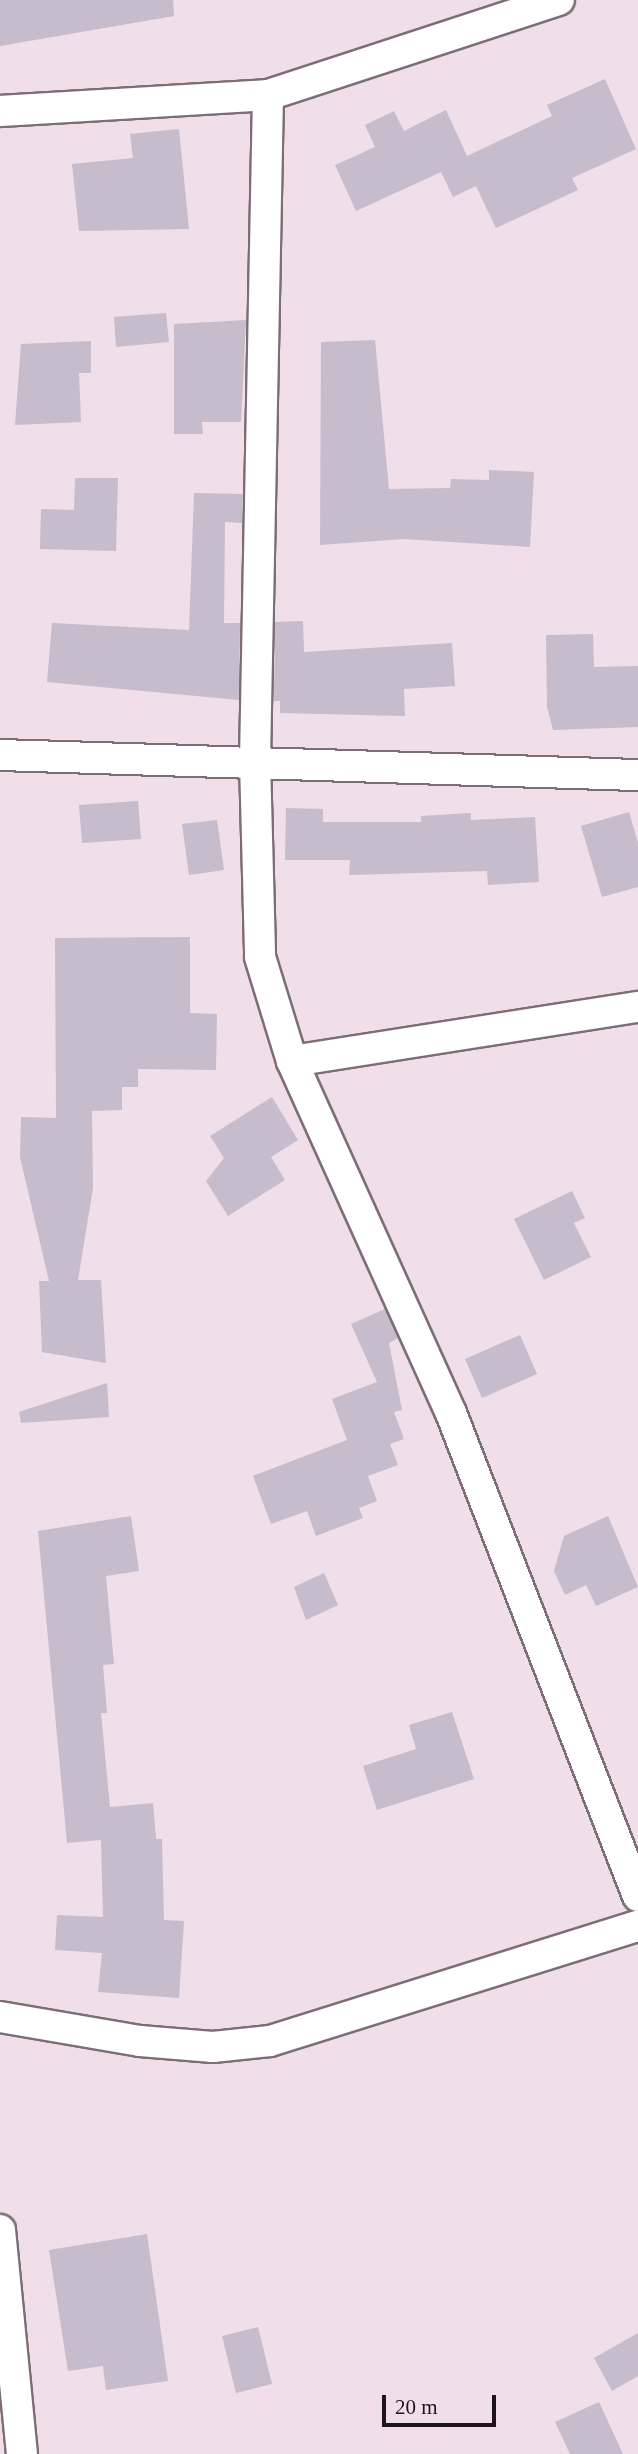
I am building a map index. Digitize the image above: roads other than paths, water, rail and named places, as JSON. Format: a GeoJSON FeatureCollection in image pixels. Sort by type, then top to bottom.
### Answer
{"type":"FeatureCollection","features":[{"type":"Feature","properties":{"kind":"street"},"geometry":{"type":"LineString","coordinates":[[0,111],[268,95],[559,0]]}},
{"type":"Feature","properties":{"kind":"street"},"geometry":{"type":"LineString","coordinates":[[268,95],[255,761],[260,957],[292,1061],[451,1413],[638,1896]]}},
{"type":"Feature","properties":{"kind":"street"},"geometry":{"type":"LineString","coordinates":[[0,755],[638,775]]}},
{"type":"Feature","properties":{"kind":"street"},"geometry":{"type":"LineString","coordinates":[[292,1061],[638,1007]]}},
{"type":"Feature","properties":{"kind":"street"},"geometry":{"type":"LineString","coordinates":[[0,2017],[140,2041],[213,2047],[270,2041],[638,1926]]}},
{"type":"Feature","properties":{"kind":"street"},"geometry":{"type":"LineString","coordinates":[[0,2230],[23,2454]]}}]}
